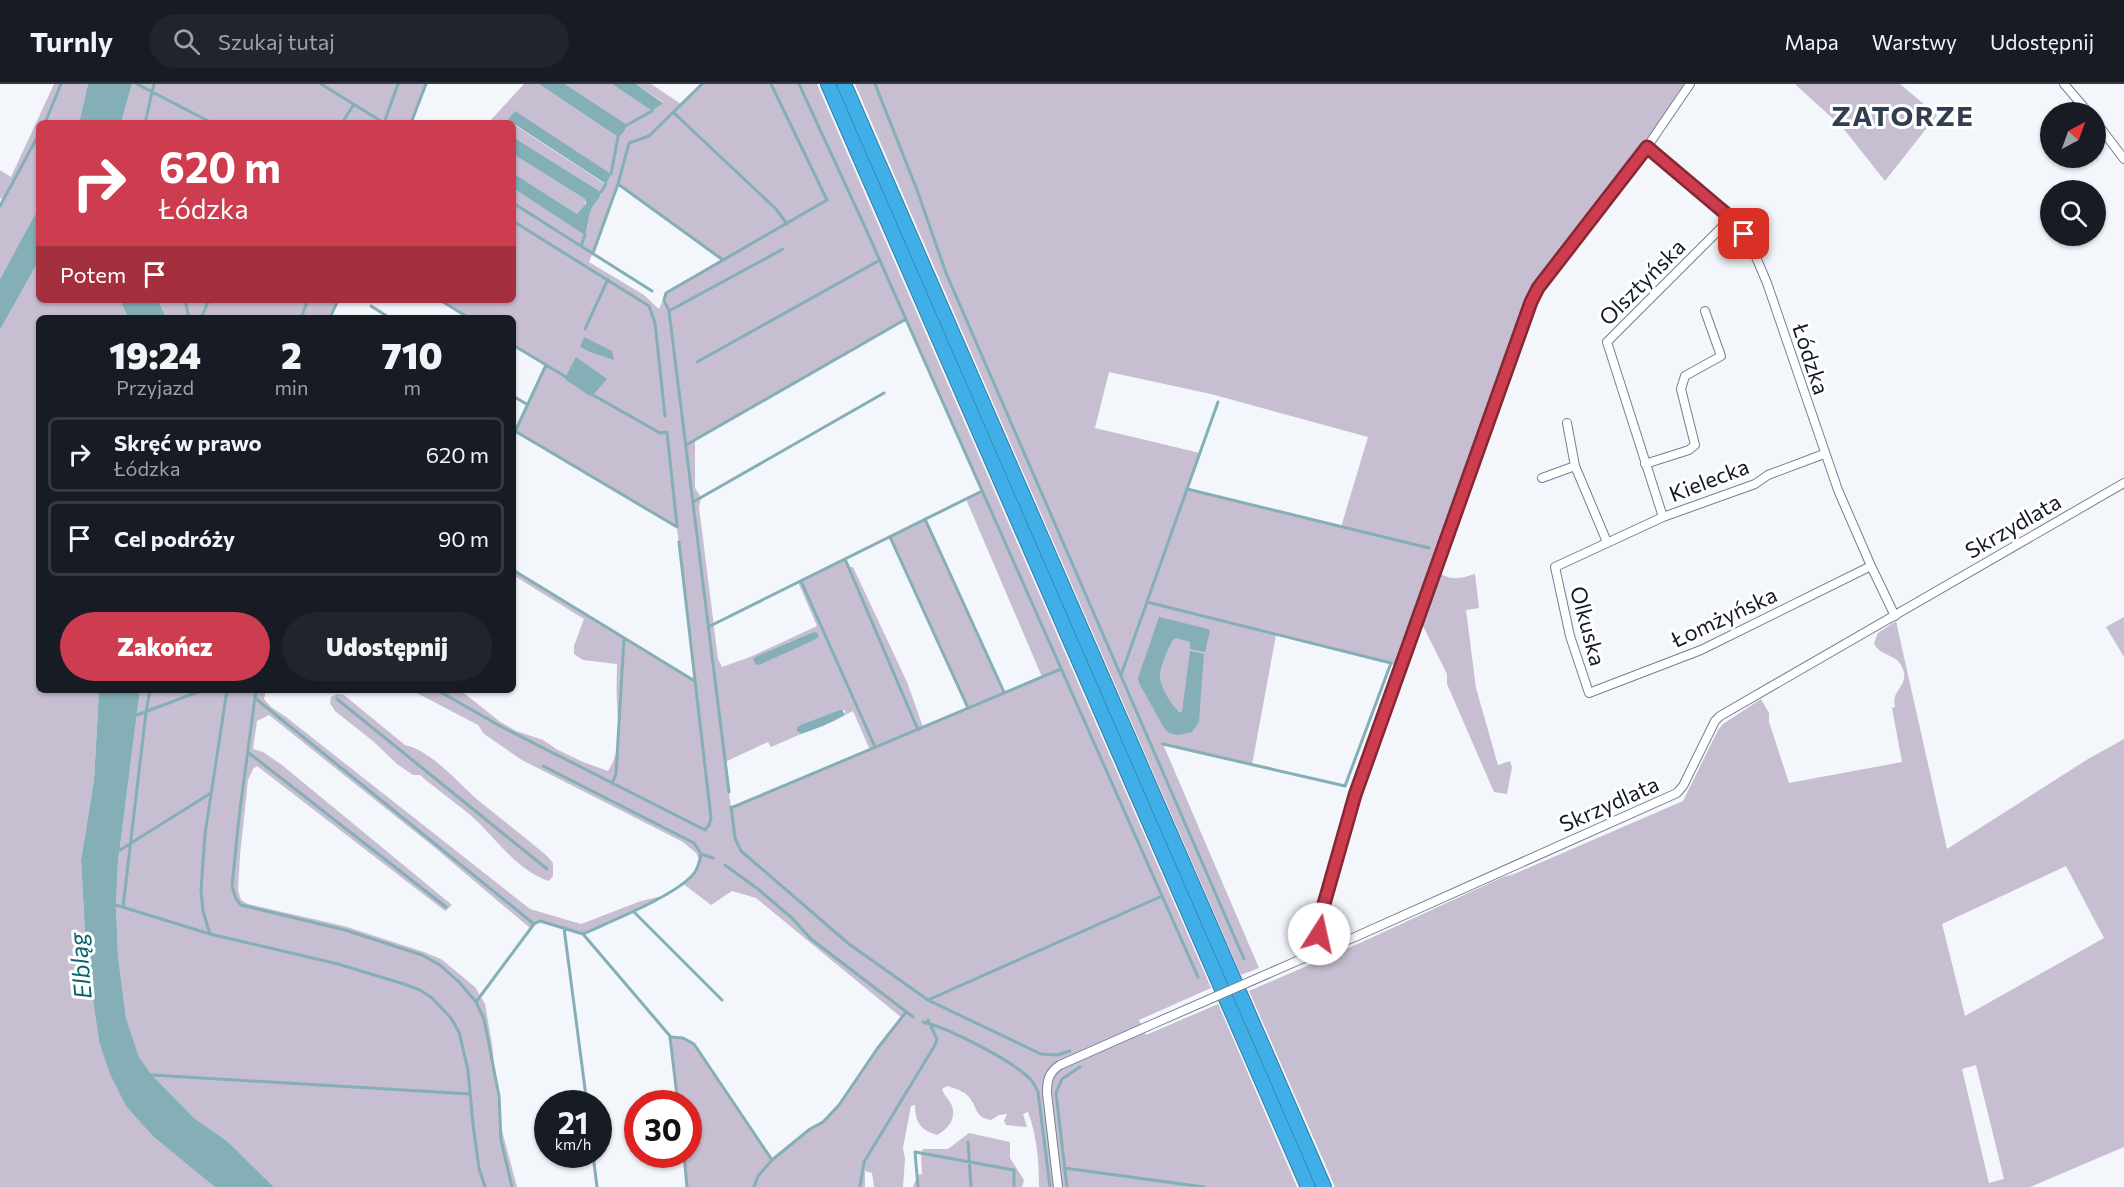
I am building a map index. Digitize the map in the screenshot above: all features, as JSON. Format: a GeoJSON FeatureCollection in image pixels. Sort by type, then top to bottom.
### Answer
{"type":"FeatureCollection","features":[{"type":"Feature","properties":{"kind":"highway"},"geometry":{"type":"LineString","coordinates":[[828,84],[1308,1187]]}},
{"type":"Feature","properties":{"kind":"highway"},"geometry":{"type":"LineString","coordinates":[[844,84],[1324,1187]]}},
{"type":"Feature","properties":{"kind":"street"},"geometry":{"type":"LineString","coordinates":[[1326,948],[1319,934],[1319,923],[1355,795],[1531,302],[1552,268],[1647,147],[1690,84]]}},
{"type":"Feature","properties":{"kind":"street"},"geometry":{"type":"LineString","coordinates":[[2064,84],[2079,102]]}},
{"type":"Feature","properties":{"kind":"street"},"geometry":{"type":"LineString","coordinates":[[2106,135],[2124,159]]}},
{"type":"Feature","properties":{"kind":"street","name":"Łódzka"},"geometry":{"type":"LineString","coordinates":[[1647,147],[1731,218],[1750,243],[1767,283],[1824,454],[1870,566],[1895,616]]}},
{"type":"Feature","properties":{"kind":"street","name":"Olsztyńska"},"geometry":{"type":"LineString","coordinates":[[1663,518],[1607,342],[1731,218]]}},
{"type":"Feature","properties":{"kind":"street"},"geometry":{"type":"LineString","coordinates":[[1645,464],[1689,450],[1695,444],[1681,388],[1685,376],[1721,356],[1705,311]]}},
{"type":"Feature","properties":{"kind":"street"},"geometry":{"type":"LineString","coordinates":[[1567,423],[1575,466],[1607,542]]}},
{"type":"Feature","properties":{"kind":"street","name":"Kielecka"},"geometry":{"type":"LineString","coordinates":[[1555,567],[1663,518],[1755,484],[1768,476],[1824,454]]}},
{"type":"Feature","properties":{"kind":"street"},"geometry":{"type":"LineString","coordinates":[[1542,478],[1575,466]]}},
{"type":"Feature","properties":{"kind":"street","name":"Skrzydlata"},"geometry":{"type":"LineString","coordinates":[[1058,1187],[1047,1085],[1051,1072],[1060,1065],[1677,793],[1683,786],[1715,721],[1720,716],[2124,483]]}},
{"type":"Feature","properties":{"kind":"street","name":"Łomżyńska"},"geometry":{"type":"LineString","coordinates":[[1589,693],[1701,650],[1870,566]]}},
{"type":"Feature","properties":{"kind":"street","name":"Olkuska"},"geometry":{"type":"LineString","coordinates":[[1555,567],[1570,636],[1589,693]]}},
{"type":"Feature","properties":{"kind":"shaded area"},"geometry":{"type":"Polygon","coordinates":[[[54,84],[88,84],[80,120],[37,120],[54,84]]]}},
{"type":"Feature","properties":{"kind":"shaded area"},"geometry":{"type":"Polygon","coordinates":[[[132,84],[426,84],[412,120],[122,120],[132,84]]]}},
{"type":"Feature","properties":{"kind":"shaded area"},"geometry":{"type":"Polygon","coordinates":[[[524,84],[539,84],[618,137],[626,125],[565,84],[612,84],[652,111],[663,102],[636,84],[651,84],[681,104],[702,84],[817,84],[1211,988],[1139,1020],[1146,1035],[1218,1004],[1297,1187],[1039,1187],[1037,1149],[1028,1112],[1023,1114],[1027,1127],[1006,1125],[1004,1121],[1007,1114],[999,1115],[991,1120],[986,1119],[979,1114],[967,1095],[947,1086],[942,1089],[952,1107],[953,1117],[946,1129],[937,1135],[920,1125],[916,1117],[915,1105],[911,1106],[903,1148],[905,1159],[903,1187],[874,1187],[872,1173],[865,1171],[865,1187],[687,1187],[685,1168],[702,1168],[702,1090],[676,1090],[670,1037],[683,1038],[694,1044],[772,1159],[810,1129],[823,1122],[839,1105],[877,1049],[902,1018],[756,898],[732,891],[711,905],[682,883],[695,872],[700,861],[696,853],[683,842],[522,760],[484,734],[478,725],[417,693],[464,693],[499,721],[516,731],[543,740],[583,762],[608,771],[615,755],[618,737],[617,664],[583,660],[574,654],[574,646],[584,619],[516,577],[516,572],[694,679],[677,527],[516,432],[546,365],[516,347],[516,315],[464,315],[445,303],[516,303],[516,190],[585,234],[590,212],[601,192],[516,139],[516,126],[605,184],[611,174],[516,124],[516,120],[491,120],[524,84]],[[618,185],[589,262],[644,295],[659,309],[666,293],[723,260],[618,185]],[[906,319],[695,440],[695,488],[701,497],[699,507],[718,659],[722,667],[750,657],[817,626],[798,582],[845,559],[848,567],[853,567],[907,682],[923,727],[968,708],[890,537],[925,519],[1004,693],[1042,677],[966,499],[982,491],[906,319]],[[842,709],[800,725],[797,730],[801,734],[771,747],[768,742],[725,762],[731,808],[870,750],[853,711],[845,715],[842,709]]]}},
{"type":"Feature","properties":{"kind":"shaded area"},"geometry":{"type":"Polygon","coordinates":[[[855,84],[1684,84],[1644,144],[1549,266],[1528,300],[1398,666],[1276,635],[1252,765],[1163,744],[1259,968],[1241,975],[855,84]],[[1109,372],[1095,428],[1200,453],[1187,489],[1341,527],[1368,437],[1211,394],[1109,372]]]}},
{"type":"Feature","properties":{"kind":"shaded area"},"geometry":{"type":"Polygon","coordinates":[[[1795,84],[1900,84],[1937,115],[1885,181],[1843,128],[1795,84]]]}},
{"type":"Feature","properties":{"kind":"shaded area"},"geometry":{"type":"Polygon","coordinates":[[[36,123],[36,213],[0,279],[0,206],[3,200],[0,198],[0,170],[11,177],[36,123]]]}},
{"type":"Feature","properties":{"kind":"shaded area"},"geometry":{"type":"Polygon","coordinates":[[[516,156],[585,199],[585,207],[577,214],[516,175],[516,156]]]}},
{"type":"Feature","properties":{"kind":"shaded area"},"geometry":{"type":"Polygon","coordinates":[[[36,265],[36,303],[121,303],[127,315],[36,315],[36,693],[99,693],[94,780],[81,860],[86,952],[99,1041],[215,1187],[0,1187],[0,330],[36,265]]]}},
{"type":"Feature","properties":{"kind":"shaded area"},"geometry":{"type":"Polygon","coordinates":[[[159,303],[337,303],[331,315],[165,315],[159,303]]]}},
{"type":"Feature","properties":{"kind":"shaded area"},"geometry":{"type":"Polygon","coordinates":[[[1441,574],[1462,578],[1475,574],[1479,608],[1466,610],[1476,688],[1498,765],[1510,761],[1512,767],[1507,794],[1494,792],[1447,684],[1447,674],[1422,624],[1441,574]]]}},
{"type":"Feature","properties":{"kind":"shaded area"},"geometry":{"type":"Polygon","coordinates":[[[2124,617],[2124,657],[2106,627],[2124,617]]]}},
{"type":"Feature","properties":{"kind":"shaded area"},"geometry":{"type":"Polygon","coordinates":[[[1896,621],[1947,849],[2088,759],[2124,739],[2124,1147],[2030,1187],[1335,1187],[1249,991],[1503,877],[1683,801],[1718,730],[1723,724],[1761,699],[1769,713],[1769,722],[1789,783],[1902,762],[1892,708],[1895,707],[1895,696],[1904,679],[1904,673],[1896,659],[1880,651],[1874,643],[1878,633],[1896,621]],[[2066,866],[1942,924],[1965,1016],[2104,938],[2066,866]],[[1976,1065],[1962,1069],[1989,1183],[2004,1179],[1976,1065]]]}},
{"type":"Feature","properties":{"kind":"shaded area"},"geometry":{"type":"Polygon","coordinates":[[[140,693],[265,693],[264,699],[271,707],[530,909],[581,924],[641,901],[662,896],[640,909],[583,934],[540,921],[530,928],[434,847],[269,715],[257,721],[253,749],[263,752],[282,765],[452,905],[445,911],[257,766],[248,780],[240,855],[238,890],[241,900],[248,904],[344,926],[424,952],[441,959],[475,987],[485,1004],[492,1044],[500,1123],[517,1187],[274,1187],[227,1141],[194,1118],[152,1075],[139,1057],[126,1018],[118,956],[116,905],[118,862],[140,693]]]}},
{"type":"Feature","properties":{"kind":"shaded area"},"geometry":{"type":"Polygon","coordinates":[[[337,694],[344,695],[405,745],[415,748],[435,761],[479,801],[547,856],[553,863],[553,876],[549,881],[538,877],[519,864],[464,810],[420,775],[413,775],[397,764],[335,711],[330,703],[331,697],[337,694]]]}},
{"type":"Feature","properties":{"kind":"shaded area"},"geometry":{"type":"Polygon","coordinates":[[[969,1133],[1010,1142],[1010,1158],[1024,1180],[1022,1187],[913,1187],[917,1181],[917,1175],[922,1174],[921,1153],[923,1149],[948,1149],[969,1133]]]}},
{"type":"Feature","properties":{"kind":"water"},"geometry":{"type":"Polygon","coordinates":[[[88,84],[132,84],[122,120],[80,120],[88,84]]]}},
{"type":"Feature","properties":{"kind":"water"},"geometry":{"type":"Polygon","coordinates":[[[539,84],[565,84],[627,125],[623,133],[618,137],[539,84]]]}},
{"type":"Feature","properties":{"kind":"water"},"geometry":{"type":"Polygon","coordinates":[[[612,84],[636,84],[663,103],[652,111],[612,84]]]}},
{"type":"Feature","properties":{"kind":"water"},"geometry":{"type":"Polygon","coordinates":[[[515,111],[611,174],[606,184],[516,125],[516,120],[508,120],[515,111]]]}},
{"type":"Feature","properties":{"kind":"water"},"geometry":{"type":"Polygon","coordinates":[[[516,139],[601,192],[591,210],[585,235],[516,190],[516,175],[577,214],[586,204],[585,199],[516,156],[516,139]]]}},
{"type":"Feature","properties":{"kind":"water"},"geometry":{"type":"Polygon","coordinates":[[[36,213],[36,265],[0,330],[0,279],[36,213]]]}},
{"type":"Feature","properties":{"kind":"water"},"geometry":{"type":"Polygon","coordinates":[[[121,303],[159,303],[165,315],[127,315],[121,303]]]}},
{"type":"Feature","properties":{"kind":"water"},"geometry":{"type":"Polygon","coordinates":[[[584,337],[612,351],[614,360],[580,347],[584,337]]]}},
{"type":"Feature","properties":{"kind":"water"},"geometry":{"type":"Polygon","coordinates":[[[576,357],[607,379],[593,395],[590,396],[566,380],[576,357]]]}},
{"type":"Feature","properties":{"kind":"water"},"geometry":{"type":"Polygon","coordinates":[[[1159,617],[1210,631],[1205,652],[1190,649],[1190,642],[1176,638],[1173,640],[1160,673],[1162,686],[1167,696],[1179,712],[1182,712],[1190,651],[1204,654],[1199,722],[1192,732],[1178,735],[1169,733],[1139,683],[1138,678],[1159,617]]]}},
{"type":"Feature","properties":{"kind":"water"},"geometry":{"type":"Polygon","coordinates":[[[814,632],[819,637],[756,665],[753,659],[757,656],[814,632]]]}},
{"type":"Feature","properties":{"kind":"water"},"geometry":{"type":"Polygon","coordinates":[[[99,693],[140,693],[118,862],[116,905],[118,956],[126,1018],[139,1057],[152,1075],[194,1118],[227,1141],[274,1187],[215,1187],[153,1136],[126,1106],[110,1074],[99,1041],[86,952],[81,860],[94,780],[99,693]]]}},
{"type":"Feature","properties":{"kind":"water"},"geometry":{"type":"Polygon","coordinates":[[[842,709],[845,715],[834,721],[801,734],[797,731],[800,725],[842,709]]]}},
{"type":"Feature","properties":{"kind":"waterway"},"geometry":{"type":"LineString","coordinates":[[46,120],[61,84]]}},
{"type":"Feature","properties":{"kind":"waterway"},"geometry":{"type":"LineString","coordinates":[[137,84],[206,120]]}},
{"type":"Feature","properties":{"kind":"waterway"},"geometry":{"type":"LineString","coordinates":[[146,120],[154,84]]}},
{"type":"Feature","properties":{"kind":"waterway"},"geometry":{"type":"LineString","coordinates":[[321,84],[379,120]]}},
{"type":"Feature","properties":{"kind":"waterway"},"geometry":{"type":"LineString","coordinates":[[385,120],[398,84]]}},
{"type":"Feature","properties":{"kind":"waterway"},"geometry":{"type":"LineString","coordinates":[[412,120],[426,84]]}},
{"type":"Feature","properties":{"kind":"waterway"},"geometry":{"type":"LineString","coordinates":[[593,253],[618,184],[629,143],[649,136],[702,84]]}},
{"type":"Feature","properties":{"kind":"waterway"},"geometry":{"type":"LineString","coordinates":[[729,792],[669,311],[664,300],[666,293],[827,200],[771,84]]}},
{"type":"Feature","properties":{"kind":"waterway"},"geometry":{"type":"LineString","coordinates":[[799,84],[865,227],[1198,977]]}},
{"type":"Feature","properties":{"kind":"waterway"},"geometry":{"type":"LineString","coordinates":[[875,84],[917,190],[946,273],[1244,959]]}},
{"type":"Feature","properties":{"kind":"waterway"},"geometry":{"type":"LineString","coordinates":[[344,120],[354,104]]}},
{"type":"Feature","properties":{"kind":"waterway"},"geometry":{"type":"LineString","coordinates":[[627,125],[652,111]]}},
{"type":"Feature","properties":{"kind":"waterway"},"geometry":{"type":"LineString","coordinates":[[673,112],[776,209],[787,224]]}},
{"type":"Feature","properties":{"kind":"waterway"},"geometry":{"type":"LineString","coordinates":[[611,174],[618,137]]}},
{"type":"Feature","properties":{"kind":"waterway"},"geometry":{"type":"LineString","coordinates":[[0,206],[36,140]]}},
{"type":"Feature","properties":{"kind":"waterway"},"geometry":{"type":"LineString","coordinates":[[601,192],[606,184]]}},
{"type":"Feature","properties":{"kind":"waterway"},"geometry":{"type":"LineString","coordinates":[[618,184],[723,260]]}},
{"type":"Feature","properties":{"kind":"waterway"},"geometry":{"type":"LineString","coordinates":[[516,205],[652,291]]}},
{"type":"Feature","properties":{"kind":"waterway"},"geometry":{"type":"LineString","coordinates":[[516,223],[649,306],[655,323],[665,416]]}},
{"type":"Feature","properties":{"kind":"waterway"},"geometry":{"type":"LineString","coordinates":[[581,246],[585,235]]}},
{"type":"Feature","properties":{"kind":"waterway"},"geometry":{"type":"LineString","coordinates":[[669,311],[783,249]]}},
{"type":"Feature","properties":{"kind":"waterway"},"geometry":{"type":"LineString","coordinates":[[697,362],[880,260]]}},
{"type":"Feature","properties":{"kind":"waterway"},"geometry":{"type":"LineString","coordinates":[[585,329],[608,279]]}},
{"type":"Feature","properties":{"kind":"waterway"},"geometry":{"type":"LineString","coordinates":[[186,303],[188,315]]}},
{"type":"Feature","properties":{"kind":"waterway"},"geometry":{"type":"LineString","coordinates":[[202,315],[208,303]]}},
{"type":"Feature","properties":{"kind":"waterway"},"geometry":{"type":"LineString","coordinates":[[302,315],[307,303]]}},
{"type":"Feature","properties":{"kind":"waterway"},"geometry":{"type":"LineString","coordinates":[[331,315],[337,303]]}},
{"type":"Feature","properties":{"kind":"waterway"},"geometry":{"type":"LineString","coordinates":[[445,303],[464,315]]}},
{"type":"Feature","properties":{"kind":"waterway"},"geometry":{"type":"LineString","coordinates":[[371,306],[385,315]]}},
{"type":"Feature","properties":{"kind":"waterway"},"geometry":{"type":"LineString","coordinates":[[686,445],[906,319]]}},
{"type":"Feature","properties":{"kind":"waterway"},"geometry":{"type":"LineString","coordinates":[[516,347],[566,377]]}},
{"type":"Feature","properties":{"kind":"waterway"},"geometry":{"type":"LineString","coordinates":[[516,430],[546,365]]}},
{"type":"Feature","properties":{"kind":"waterway"},"geometry":{"type":"LineString","coordinates":[[693,502],[884,393]]}},
{"type":"Feature","properties":{"kind":"waterway"},"geometry":{"type":"LineString","coordinates":[[593,395],[660,433],[667,432],[677,526]]}},
{"type":"Feature","properties":{"kind":"waterway"},"geometry":{"type":"LineString","coordinates":[[516,398],[528,405]]}},
{"type":"Feature","properties":{"kind":"waterway"},"geometry":{"type":"LineString","coordinates":[[1121,675],[1218,402]]}},
{"type":"Feature","properties":{"kind":"waterway"},"geometry":{"type":"LineString","coordinates":[[516,432],[677,527]]}},
{"type":"Feature","properties":{"kind":"waterway"},"geometry":{"type":"LineString","coordinates":[[1187,489],[1429,548]]}},
{"type":"Feature","properties":{"kind":"waterway"},"geometry":{"type":"LineString","coordinates":[[708,627],[982,491]]}},
{"type":"Feature","properties":{"kind":"waterway"},"geometry":{"type":"LineString","coordinates":[[925,519],[1004,692]]}},
{"type":"Feature","properties":{"kind":"waterway"},"geometry":{"type":"LineString","coordinates":[[890,537],[968,708]]}},
{"type":"Feature","properties":{"kind":"waterway"},"geometry":{"type":"LineString","coordinates":[[442,693],[500,726],[705,830],[711,818],[679,542]]}},
{"type":"Feature","properties":{"kind":"waterway"},"geometry":{"type":"LineString","coordinates":[[845,559],[918,730]]}},
{"type":"Feature","properties":{"kind":"waterway"},"geometry":{"type":"LineString","coordinates":[[516,572],[693,680]]}},
{"type":"Feature","properties":{"kind":"waterway"},"geometry":{"type":"LineString","coordinates":[[801,581],[875,747]]}},
{"type":"Feature","properties":{"kind":"waterway"},"geometry":{"type":"LineString","coordinates":[[1147,602],[1391,663],[1345,786],[1163,744]]}},
{"type":"Feature","properties":{"kind":"waterway"},"geometry":{"type":"LineString","coordinates":[[612,784],[616,774],[624,638]]}},
{"type":"Feature","properties":{"kind":"waterway"},"geometry":{"type":"LineString","coordinates":[[731,808],[1061,669]]}},
{"type":"Feature","properties":{"kind":"waterway"},"geometry":{"type":"LineString","coordinates":[[123,907],[149,693]]}},
{"type":"Feature","properties":{"kind":"waterway"},"geometry":{"type":"LineString","coordinates":[[137,715],[195,693]]}},
{"type":"Feature","properties":{"kind":"waterway"},"geometry":{"type":"LineString","coordinates":[[210,934],[203,911],[201,890],[205,834],[227,693]]}},
{"type":"Feature","properties":{"kind":"waterway"},"geometry":{"type":"LineString","coordinates":[[256,693],[232,886],[236,899],[241,905],[345,930],[422,955],[440,965],[460,983],[476,1002],[484,1019],[499,1096],[501,1140],[512,1187]]}},
{"type":"Feature","properties":{"kind":"waterway"},"geometry":{"type":"LineString","coordinates":[[255,698],[534,924]]}},
{"type":"Feature","properties":{"kind":"waterway"},"geometry":{"type":"LineString","coordinates":[[337,699],[547,869]]}},
{"type":"Feature","properties":{"kind":"waterway"},"geometry":{"type":"LineString","coordinates":[[249,753],[446,907]]}},
{"type":"Feature","properties":{"kind":"waterway"},"geometry":{"type":"LineString","coordinates":[[543,766],[694,843],[701,854],[695,872],[675,889],[643,907],[583,934]]}},
{"type":"Feature","properties":{"kind":"waterway"},"geometry":{"type":"LineString","coordinates":[[120,850],[211,793]]}},
{"type":"Feature","properties":{"kind":"waterway"},"geometry":{"type":"LineString","coordinates":[[731,807],[735,838],[741,851],[849,944],[928,1000],[1041,1054],[1057,1055],[1070,1051]]}},
{"type":"Feature","properties":{"kind":"waterway"},"geometry":{"type":"LineString","coordinates":[[701,854],[713,858]]}},
{"type":"Feature","properties":{"kind":"waterway"},"geometry":{"type":"LineString","coordinates":[[725,865],[792,918],[811,939],[913,1017]]}},
{"type":"Feature","properties":{"kind":"waterway"},"geometry":{"type":"LineString","coordinates":[[928,1000],[1162,896]]}},
{"type":"Feature","properties":{"kind":"waterway"},"geometry":{"type":"LineString","coordinates":[[116,905],[210,934],[338,964],[404,984],[432,998],[451,1018],[459,1032],[468,1070],[479,1168],[485,1187]]}},
{"type":"Feature","properties":{"kind":"waterway"},"geometry":{"type":"LineString","coordinates":[[634,912],[722,1000]]}},
{"type":"Feature","properties":{"kind":"waterway"},"geometry":{"type":"LineString","coordinates":[[476,1002],[534,924],[540,921],[583,934],[670,1036]]}},
{"type":"Feature","properties":{"kind":"waterway"},"geometry":{"type":"LineString","coordinates":[[564,928],[585,1090]]}},
{"type":"Feature","properties":{"kind":"waterway"},"geometry":{"type":"LineString","coordinates":[[676,1090],[670,1037],[683,1038],[694,1044],[772,1160],[810,1129],[823,1122],[839,1105],[877,1049],[906,1012]]}},
{"type":"Feature","properties":{"kind":"waterway"},"geometry":{"type":"LineString","coordinates":[[860,1187],[864,1162],[935,1045],[937,1039],[928,1020]]}},
{"type":"Feature","properties":{"kind":"waterway"},"geometry":{"type":"LineString","coordinates":[[923,1022],[980,1046],[1023,1072],[1032,1081],[1038,1092],[1050,1187]]}},
{"type":"Feature","properties":{"kind":"waterway"},"geometry":{"type":"LineString","coordinates":[[1067,1187],[1056,1093],[1062,1079],[1080,1067]]}},
{"type":"Feature","properties":{"kind":"waterway"},"geometry":{"type":"LineString","coordinates":[[152,1075],[470,1094]]}},
{"type":"Feature","properties":{"kind":"waterway"},"geometry":{"type":"LineString","coordinates":[[968,1142],[971,1187]]}},
{"type":"Feature","properties":{"kind":"waterway"},"geometry":{"type":"LineString","coordinates":[[918,1187],[915,1152],[1014,1170],[1014,1187]]}},
{"type":"Feature","properties":{"kind":"waterway"},"geometry":{"type":"LineString","coordinates":[[754,1187],[758,1176],[772,1160]]}},
{"type":"Feature","properties":{"kind":"waterway"},"geometry":{"type":"LineString","coordinates":[[595,1168],[597,1187]]}},
{"type":"Feature","properties":{"kind":"waterway"},"geometry":{"type":"LineString","coordinates":[[685,1168],[687,1187]]}},
{"type":"Feature","properties":{"kind":"waterway"},"geometry":{"type":"LineString","coordinates":[[1064,1168],[1204,1187]]}},
{"type":"Feature","properties":{"kind":"district","name":"ZATORZE"},"geometry":{"type":"Point","coordinates":[1903,116]}},
{"type":"Feature","properties":{"kind":"route"},"geometry":{"type":"LineString","coordinates":[[1319,934],[1320,918],[1355,795],[1436,574],[1531,302],[1538,288],[1647,147],[1731,218],[1744,234]]}},
{"type":"Feature","properties":{"kind":"water label","name":"Elbląg"},"geometry":{"type":"Point","coordinates":[81,966]}}]}
